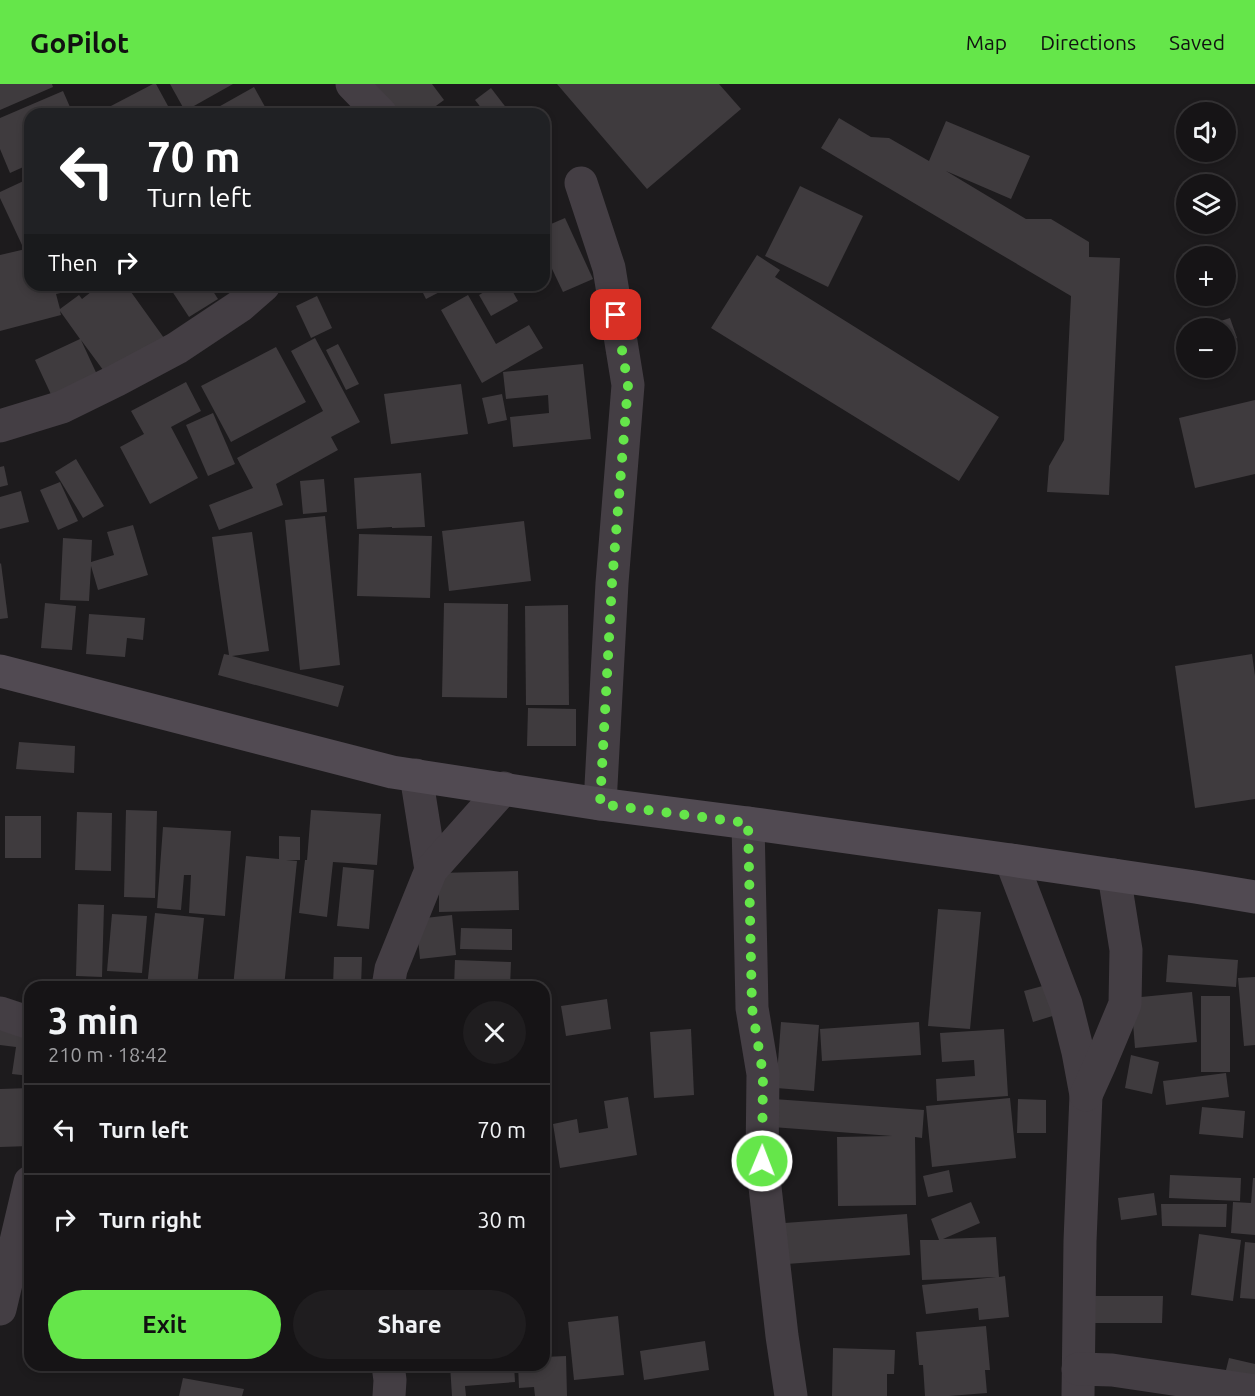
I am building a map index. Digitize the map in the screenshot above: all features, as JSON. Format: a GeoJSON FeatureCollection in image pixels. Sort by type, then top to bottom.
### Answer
{"type":"FeatureCollection","features":[{"type":"Feature","properties":{"kind":"main road"},"geometry":{"type":"LineString","coordinates":[[0,671],[392,772],[600,804],[1011,860],[1255,897]]}},
{"type":"Feature","properties":{"kind":"street"},"geometry":{"type":"LineString","coordinates":[[352,84],[375,108]]}},
{"type":"Feature","properties":{"kind":"street"},"geometry":{"type":"LineString","coordinates":[[581,183],[609,268],[628,385],[612,583],[600,804]]}},
{"type":"Feature","properties":{"kind":"street"},"geometry":{"type":"LineString","coordinates":[[0,426],[62,407],[177,348],[240,306],[257,291]]}},
{"type":"Feature","properties":{"kind":"street"},"geometry":{"type":"LineString","coordinates":[[416,775],[430,870]]}},
{"type":"Feature","properties":{"kind":"street"},"geometry":{"type":"LineString","coordinates":[[389,981],[391,969],[430,870],[504,788]]}},
{"type":"Feature","properties":{"kind":"street"},"geometry":{"type":"LineString","coordinates":[[748,823],[752,1008],[763,1074],[762,1161],[791,1396]]}},
{"type":"Feature","properties":{"kind":"street"},"geometry":{"type":"LineString","coordinates":[[1011,860],[1066,1004],[1086,1095],[1080,1241],[1078,1382],[1112,1370],[1255,1391]]}},
{"type":"Feature","properties":{"kind":"street"},"geometry":{"type":"LineString","coordinates":[[1086,1095],[1125,1004],[1126,950],[1114,875]]}},
{"type":"Feature","properties":{"kind":"street"},"geometry":{"type":"LineString","coordinates":[[0,1013],[24,1021]]}},
{"type":"Feature","properties":{"kind":"street"},"geometry":{"type":"LineString","coordinates":[[0,1309],[24,1207]]}},
{"type":"Feature","properties":{"kind":"street"},"geometry":{"type":"LineString","coordinates":[[389,1371],[389,1396]]}},
{"type":"Feature","properties":{"kind":"building"},"geometry":{"type":"Polygon","coordinates":[[[0,84],[52,84],[53,87],[0,110],[0,84]]]}},
{"type":"Feature","properties":{"kind":"building"},"geometry":{"type":"Polygon","coordinates":[[[153,84],[156,84],[168,106],[164,108],[109,107],[153,84]]]}},
{"type":"Feature","properties":{"kind":"building"},"geometry":{"type":"Polygon","coordinates":[[[170,84],[233,84],[190,108],[183,108],[170,84]]]}},
{"type":"Feature","properties":{"kind":"building"},"geometry":{"type":"Polygon","coordinates":[[[341,84],[432,84],[444,100],[433,108],[357,108],[341,84]]]}},
{"type":"Feature","properties":{"kind":"building"},"geometry":{"type":"Polygon","coordinates":[[[557,84],[719,84],[741,109],[647,189],[557,84]]]}},
{"type":"Feature","properties":{"kind":"building"},"geometry":{"type":"Polygon","coordinates":[[[254,87],[266,108],[217,108],[254,87]]]}},
{"type":"Feature","properties":{"kind":"building"},"geometry":{"type":"Polygon","coordinates":[[[491,88],[506,108],[481,108],[475,100],[491,88]]]}},
{"type":"Feature","properties":{"kind":"building"},"geometry":{"type":"Polygon","coordinates":[[[63,91],[70,108],[24,108],[24,167],[10,173],[0,149],[0,118],[63,91]]]}},
{"type":"Feature","properties":{"kind":"building"},"geometry":{"type":"Polygon","coordinates":[[[839,118],[871,137],[889,138],[929,161],[946,121],[1030,156],[1011,199],[946,171],[1026,219],[1051,219],[1089,242],[1089,257],[1120,258],[1109,495],[1047,492],[1049,466],[1064,440],[1071,296],[821,148],[839,118]]]}},
{"type":"Feature","properties":{"kind":"building"},"geometry":{"type":"Polygon","coordinates":[[[24,181],[24,244],[22,245],[0,198],[0,192],[24,181]]]}},
{"type":"Feature","properties":{"kind":"building"},"geometry":{"type":"Polygon","coordinates":[[[800,186],[863,216],[828,287],[765,256],[800,186]]]}},
{"type":"Feature","properties":{"kind":"building"},"geometry":{"type":"Polygon","coordinates":[[[565,218],[593,279],[563,292],[550,265],[550,224],[565,218]]]}},
{"type":"Feature","properties":{"kind":"building"},"geometry":{"type":"Polygon","coordinates":[[[24,249],[24,291],[69,291],[56,294],[60,309],[79,295],[82,299],[92,291],[130,291],[164,338],[109,378],[81,340],[100,381],[55,403],[35,360],[80,339],[60,311],[61,315],[0,331],[0,255],[24,249]]]}},
{"type":"Feature","properties":{"kind":"building"},"geometry":{"type":"Polygon","coordinates":[[[757,255],[780,270],[775,277],[999,417],[959,481],[711,328],[757,255]]]}},
{"type":"Feature","properties":{"kind":"building"},"geometry":{"type":"Polygon","coordinates":[[[172,291],[213,291],[218,299],[189,317],[172,291]]]}},
{"type":"Feature","properties":{"kind":"building"},"geometry":{"type":"Polygon","coordinates":[[[422,291],[441,291],[426,299],[422,291]]]}},
{"type":"Feature","properties":{"kind":"building"},"geometry":{"type":"Polygon","coordinates":[[[486,291],[512,291],[518,301],[491,316],[479,295],[486,291]]]}},
{"type":"Feature","properties":{"kind":"building"},"geometry":{"type":"Polygon","coordinates":[[[468,295],[496,344],[529,325],[543,348],[482,383],[441,310],[468,295]]]}},
{"type":"Feature","properties":{"kind":"building"},"geometry":{"type":"Polygon","coordinates":[[[317,296],[332,328],[311,338],[296,306],[317,296]]]}},
{"type":"Feature","properties":{"kind":"building"},"geometry":{"type":"Polygon","coordinates":[[[315,338],[360,422],[331,437],[338,450],[276,484],[283,505],[219,530],[209,505],[253,488],[237,458],[323,411],[291,351],[315,338]]]}},
{"type":"Feature","properties":{"kind":"building"},"geometry":{"type":"Polygon","coordinates":[[[338,344],[359,384],[346,390],[326,350],[338,344]]]}},
{"type":"Feature","properties":{"kind":"building"},"geometry":{"type":"Polygon","coordinates":[[[276,347],[306,402],[231,442],[201,386],[276,347]]]}},
{"type":"Feature","properties":{"kind":"building"},"geometry":{"type":"Polygon","coordinates":[[[583,364],[591,439],[513,447],[510,417],[549,413],[548,395],[506,399],[503,372],[583,364]]]}},
{"type":"Feature","properties":{"kind":"building"},"geometry":{"type":"Polygon","coordinates":[[[186,382],[201,411],[171,427],[198,478],[150,504],[120,447],[144,434],[131,411],[186,382]]]}},
{"type":"Feature","properties":{"kind":"building"},"geometry":{"type":"Polygon","coordinates":[[[461,384],[468,434],[391,444],[384,394],[461,384]]]}},
{"type":"Feature","properties":{"kind":"building"},"geometry":{"type":"Polygon","coordinates":[[[502,394],[507,420],[488,424],[482,398],[502,394]]]}},
{"type":"Feature","properties":{"kind":"building"},"geometry":{"type":"Polygon","coordinates":[[[1255,400],[1255,474],[1195,488],[1179,418],[1255,400]]]}},
{"type":"Feature","properties":{"kind":"building"},"geometry":{"type":"Polygon","coordinates":[[[213,413],[235,464],[208,476],[186,425],[213,413]]]}},
{"type":"Feature","properties":{"kind":"building"},"geometry":{"type":"Polygon","coordinates":[[[76,459],[104,506],[83,518],[55,472],[76,459]]]}},
{"type":"Feature","properties":{"kind":"building"},"geometry":{"type":"Polygon","coordinates":[[[4,466],[8,485],[0,487],[0,467],[4,466]]]}},
{"type":"Feature","properties":{"kind":"building"},"geometry":{"type":"Polygon","coordinates":[[[421,473],[425,527],[357,529],[354,478],[421,473]]]}},
{"type":"Feature","properties":{"kind":"building"},"geometry":{"type":"Polygon","coordinates":[[[324,479],[327,512],[303,514],[300,481],[324,479]]]}},
{"type":"Feature","properties":{"kind":"building"},"geometry":{"type":"Polygon","coordinates":[[[60,482],[78,521],[58,530],[40,490],[60,482]]]}},
{"type":"Feature","properties":{"kind":"building"},"geometry":{"type":"Polygon","coordinates":[[[21,491],[29,522],[0,529],[0,497],[21,491]]]}},
{"type":"Feature","properties":{"kind":"building"},"geometry":{"type":"Polygon","coordinates":[[[325,516],[340,665],[300,670],[285,520],[325,516]]]}},
{"type":"Feature","properties":{"kind":"building"},"geometry":{"type":"Polygon","coordinates":[[[524,521],[531,581],[449,591],[442,531],[524,521]]]}},
{"type":"Feature","properties":{"kind":"building"},"geometry":{"type":"Polygon","coordinates":[[[133,525],[148,575],[98,590],[91,566],[89,601],[60,600],[63,538],[92,540],[91,562],[114,555],[107,532],[133,525]]]}},
{"type":"Feature","properties":{"kind":"building"},"geometry":{"type":"Polygon","coordinates":[[[252,532],[269,651],[232,656],[344,686],[338,707],[218,675],[224,654],[229,655],[212,537],[252,532]]]}},
{"type":"Feature","properties":{"kind":"building"},"geometry":{"type":"Polygon","coordinates":[[[359,534],[432,536],[430,598],[357,596],[359,534]]]}},
{"type":"Feature","properties":{"kind":"building"},"geometry":{"type":"Polygon","coordinates":[[[0,564],[8,618],[0,619],[0,564]]]}},
{"type":"Feature","properties":{"kind":"building"},"geometry":{"type":"Polygon","coordinates":[[[45,603],[76,606],[72,650],[41,648],[45,603]]]}},
{"type":"Feature","properties":{"kind":"building"},"geometry":{"type":"Polygon","coordinates":[[[444,603],[508,604],[507,698],[442,697],[444,603]]]}},
{"type":"Feature","properties":{"kind":"building"},"geometry":{"type":"Polygon","coordinates":[[[568,605],[569,705],[526,705],[525,606],[568,605]]]}},
{"type":"Feature","properties":{"kind":"building"},"geometry":{"type":"Polygon","coordinates":[[[89,614],[145,618],[143,640],[127,638],[125,657],[86,654],[89,614]]]}},
{"type":"Feature","properties":{"kind":"building"},"geometry":{"type":"Polygon","coordinates":[[[1252,654],[1255,676],[1255,799],[1195,808],[1175,666],[1252,654]]]}},
{"type":"Feature","properties":{"kind":"building"},"geometry":{"type":"Polygon","coordinates":[[[528,708],[576,709],[576,746],[527,746],[528,708]]]}},
{"type":"Feature","properties":{"kind":"building"},"geometry":{"type":"Polygon","coordinates":[[[19,742],[75,746],[74,773],[16,769],[19,742]]]}},
{"type":"Feature","properties":{"kind":"building"},"geometry":{"type":"Polygon","coordinates":[[[126,810],[157,811],[155,898],[124,897],[126,810]]]}},
{"type":"Feature","properties":{"kind":"building"},"geometry":{"type":"Polygon","coordinates":[[[311,810],[381,814],[377,865],[333,862],[327,917],[299,913],[305,860],[307,860],[311,810]]]}},
{"type":"Feature","properties":{"kind":"building"},"geometry":{"type":"Polygon","coordinates":[[[77,812],[112,813],[111,871],[75,870],[77,812]]]}},
{"type":"Feature","properties":{"kind":"building"},"geometry":{"type":"Polygon","coordinates":[[[5,816],[41,816],[41,858],[5,858],[5,816]]]}},
{"type":"Feature","properties":{"kind":"building"},"geometry":{"type":"Polygon","coordinates":[[[163,827],[231,831],[225,916],[189,913],[191,875],[184,875],[181,910],[157,908],[163,827]]]}},
{"type":"Feature","properties":{"kind":"building"},"geometry":{"type":"Polygon","coordinates":[[[279,836],[300,837],[300,860],[286,860],[297,861],[285,981],[234,981],[246,856],[279,859],[279,836]]]}},
{"type":"Feature","properties":{"kind":"building"},"geometry":{"type":"Polygon","coordinates":[[[343,867],[374,870],[369,929],[337,926],[343,867]]]}},
{"type":"Feature","properties":{"kind":"building"},"geometry":{"type":"Polygon","coordinates":[[[518,871],[519,910],[439,912],[439,873],[518,871]]]}},
{"type":"Feature","properties":{"kind":"building"},"geometry":{"type":"Polygon","coordinates":[[[78,904],[104,905],[102,977],[76,976],[78,904]]]}},
{"type":"Feature","properties":{"kind":"building"},"geometry":{"type":"Polygon","coordinates":[[[938,909],[981,912],[970,1029],[928,1026],[938,909]]]}},
{"type":"Feature","properties":{"kind":"building"},"geometry":{"type":"Polygon","coordinates":[[[155,913],[204,918],[198,981],[148,981],[155,913]]]}},
{"type":"Feature","properties":{"kind":"building"},"geometry":{"type":"Polygon","coordinates":[[[112,914],[147,916],[142,973],[107,971],[112,914]]]}},
{"type":"Feature","properties":{"kind":"building"},"geometry":{"type":"Polygon","coordinates":[[[452,915],[456,955],[420,959],[416,919],[452,915]]]}},
{"type":"Feature","properties":{"kind":"building"},"geometry":{"type":"Polygon","coordinates":[[[461,928],[512,929],[512,950],[460,949],[461,928]]]}},
{"type":"Feature","properties":{"kind":"building"},"geometry":{"type":"Polygon","coordinates":[[[1168,955],[1238,960],[1236,987],[1166,982],[1168,955]]]}},
{"type":"Feature","properties":{"kind":"building"},"geometry":{"type":"Polygon","coordinates":[[[334,957],[362,957],[361,981],[333,981],[334,957]]]}},
{"type":"Feature","properties":{"kind":"building"},"geometry":{"type":"Polygon","coordinates":[[[455,960],[511,962],[510,981],[454,981],[455,960]]]}},
{"type":"Feature","properties":{"kind":"building"},"geometry":{"type":"Polygon","coordinates":[[[1255,977],[1255,1045],[1244,1046],[1238,978],[1255,977]]]}},
{"type":"Feature","properties":{"kind":"building"},"geometry":{"type":"Polygon","coordinates":[[[1050,984],[1059,1014],[1033,1022],[1024,991],[1050,984]]]}},
{"type":"Feature","properties":{"kind":"building"},"geometry":{"type":"Polygon","coordinates":[[[1192,992],[1197,1042],[1135,1048],[1131,998],[1192,992]]]}},
{"type":"Feature","properties":{"kind":"building"},"geometry":{"type":"Polygon","coordinates":[[[1201,996],[1230,996],[1230,1072],[1201,1072],[1201,996]]]}},
{"type":"Feature","properties":{"kind":"building"},"geometry":{"type":"Polygon","coordinates":[[[607,999],[611,1029],[566,1036],[561,1006],[607,999]]]}},
{"type":"Feature","properties":{"kind":"building"},"geometry":{"type":"Polygon","coordinates":[[[781,1022],[819,1025],[814,1091],[776,1088],[781,1022]]]}},
{"type":"Feature","properties":{"kind":"building"},"geometry":{"type":"Polygon","coordinates":[[[919,1022],[921,1055],[822,1061],[820,1029],[919,1022]]]}},
{"type":"Feature","properties":{"kind":"building"},"geometry":{"type":"Polygon","coordinates":[[[691,1029],[694,1095],[654,1098],[650,1032],[691,1029]]]}},
{"type":"Feature","properties":{"kind":"building"},"geometry":{"type":"Polygon","coordinates":[[[1004,1029],[1008,1096],[937,1101],[936,1079],[975,1076],[974,1060],[942,1062],[940,1033],[1004,1029]]]}},
{"type":"Feature","properties":{"kind":"building"},"geometry":{"type":"Polygon","coordinates":[[[0,1030],[24,1033],[24,1075],[12,1074],[16,1047],[0,1045],[0,1030]]]}},
{"type":"Feature","properties":{"kind":"building"},"geometry":{"type":"Polygon","coordinates":[[[1131,1055],[1159,1062],[1152,1094],[1125,1088],[1131,1055]]]}},
{"type":"Feature","properties":{"kind":"building"},"geometry":{"type":"Polygon","coordinates":[[[1226,1073],[1229,1097],[1166,1105],[1163,1081],[1226,1073]]]}},
{"type":"Feature","properties":{"kind":"building"},"geometry":{"type":"Polygon","coordinates":[[[24,1088],[24,1146],[0,1147],[0,1089],[24,1088]]]}},
{"type":"Feature","properties":{"kind":"building"},"geometry":{"type":"Polygon","coordinates":[[[628,1097],[637,1155],[560,1168],[553,1124],[577,1119],[579,1133],[608,1128],[604,1101],[628,1097]]]}},
{"type":"Feature","properties":{"kind":"building"},"geometry":{"type":"Polygon","coordinates":[[[1010,1098],[1016,1158],[932,1167],[926,1106],[1010,1098]]]}},
{"type":"Feature","properties":{"kind":"building"},"geometry":{"type":"Polygon","coordinates":[[[774,1099],[924,1110],[922,1138],[915,1137],[916,1205],[838,1206],[837,1137],[892,1136],[772,1127],[774,1099]]]}},
{"type":"Feature","properties":{"kind":"building"},"geometry":{"type":"Polygon","coordinates":[[[1018,1099],[1046,1100],[1046,1133],[1017,1133],[1018,1099]]]}},
{"type":"Feature","properties":{"kind":"building"},"geometry":{"type":"Polygon","coordinates":[[[1202,1107],[1245,1111],[1243,1138],[1199,1134],[1202,1107]]]}},
{"type":"Feature","properties":{"kind":"building"},"geometry":{"type":"Polygon","coordinates":[[[949,1170],[953,1192],[928,1197],[923,1176],[949,1170]]]}},
{"type":"Feature","properties":{"kind":"building"},"geometry":{"type":"Polygon","coordinates":[[[1170,1175],[1241,1178],[1240,1201],[1169,1198],[1170,1175]]]}},
{"type":"Feature","properties":{"kind":"building"},"geometry":{"type":"Polygon","coordinates":[[[1253,1178],[1255,1178],[1255,1235],[1231,1233],[1233,1202],[1251,1203],[1253,1178]]]}},
{"type":"Feature","properties":{"kind":"building"},"geometry":{"type":"Polygon","coordinates":[[[1154,1193],[1157,1215],[1121,1220],[1118,1198],[1154,1193]]]}},
{"type":"Feature","properties":{"kind":"building"},"geometry":{"type":"Polygon","coordinates":[[[971,1202],[980,1223],[943,1239],[996,1237],[999,1277],[1005,1276],[1009,1317],[979,1320],[978,1308],[926,1314],[922,1285],[996,1277],[922,1280],[920,1240],[939,1240],[931,1219],[971,1202]]]}},
{"type":"Feature","properties":{"kind":"building"},"geometry":{"type":"Polygon","coordinates":[[[1161,1204],[1227,1204],[1226,1227],[1162,1226],[1161,1204]]]}},
{"type":"Feature","properties":{"kind":"building"},"geometry":{"type":"Polygon","coordinates":[[[907,1214],[910,1255],[773,1265],[771,1224],[907,1214]]]}},
{"type":"Feature","properties":{"kind":"building"},"geometry":{"type":"Polygon","coordinates":[[[1199,1234],[1241,1240],[1233,1301],[1191,1295],[1199,1234]]]}},
{"type":"Feature","properties":{"kind":"building"},"geometry":{"type":"Polygon","coordinates":[[[1245,1242],[1255,1243],[1255,1299],[1240,1298],[1245,1242]]]}},
{"type":"Feature","properties":{"kind":"building"},"geometry":{"type":"Polygon","coordinates":[[[1094,1296],[1163,1296],[1162,1323],[1094,1323],[1094,1296]]]}},
{"type":"Feature","properties":{"kind":"building"},"geometry":{"type":"Polygon","coordinates":[[[618,1316],[624,1375],[574,1380],[568,1322],[618,1316]]]}},
{"type":"Feature","properties":{"kind":"building"},"geometry":{"type":"Polygon","coordinates":[[[986,1326],[990,1370],[985,1370],[987,1393],[925,1396],[923,1365],[919,1365],[916,1332],[986,1326]]]}},
{"type":"Feature","properties":{"kind":"building"},"geometry":{"type":"Polygon","coordinates":[[[705,1341],[709,1370],[644,1380],[640,1351],[705,1341]]]}},
{"type":"Feature","properties":{"kind":"building"},"geometry":{"type":"Polygon","coordinates":[[[833,1348],[895,1350],[894,1374],[887,1374],[887,1396],[832,1396],[833,1348]]]}},
{"type":"Feature","properties":{"kind":"building"},"geometry":{"type":"Polygon","coordinates":[[[566,1356],[567,1396],[535,1396],[534,1387],[519,1388],[518,1371],[550,1371],[550,1357],[566,1356]]]}},
{"type":"Feature","properties":{"kind":"building"},"geometry":{"type":"Polygon","coordinates":[[[1229,1358],[1255,1364],[1255,1386],[1224,1378],[1229,1358]]]}},
{"type":"Feature","properties":{"kind":"building"},"geometry":{"type":"Polygon","coordinates":[[[450,1371],[514,1371],[515,1382],[465,1386],[466,1396],[452,1396],[450,1371]]]}},
{"type":"Feature","properties":{"kind":"building"},"geometry":{"type":"Polygon","coordinates":[[[183,1378],[244,1389],[242,1396],[179,1396],[183,1378]]]}},
{"type":"Feature","properties":{"kind":"route"},"geometry":{"type":"LineString","coordinates":[[616,315],[628,385],[612,583],[600,804],[748,823],[752,1008],[763,1074],[762,1161]]}}]}
